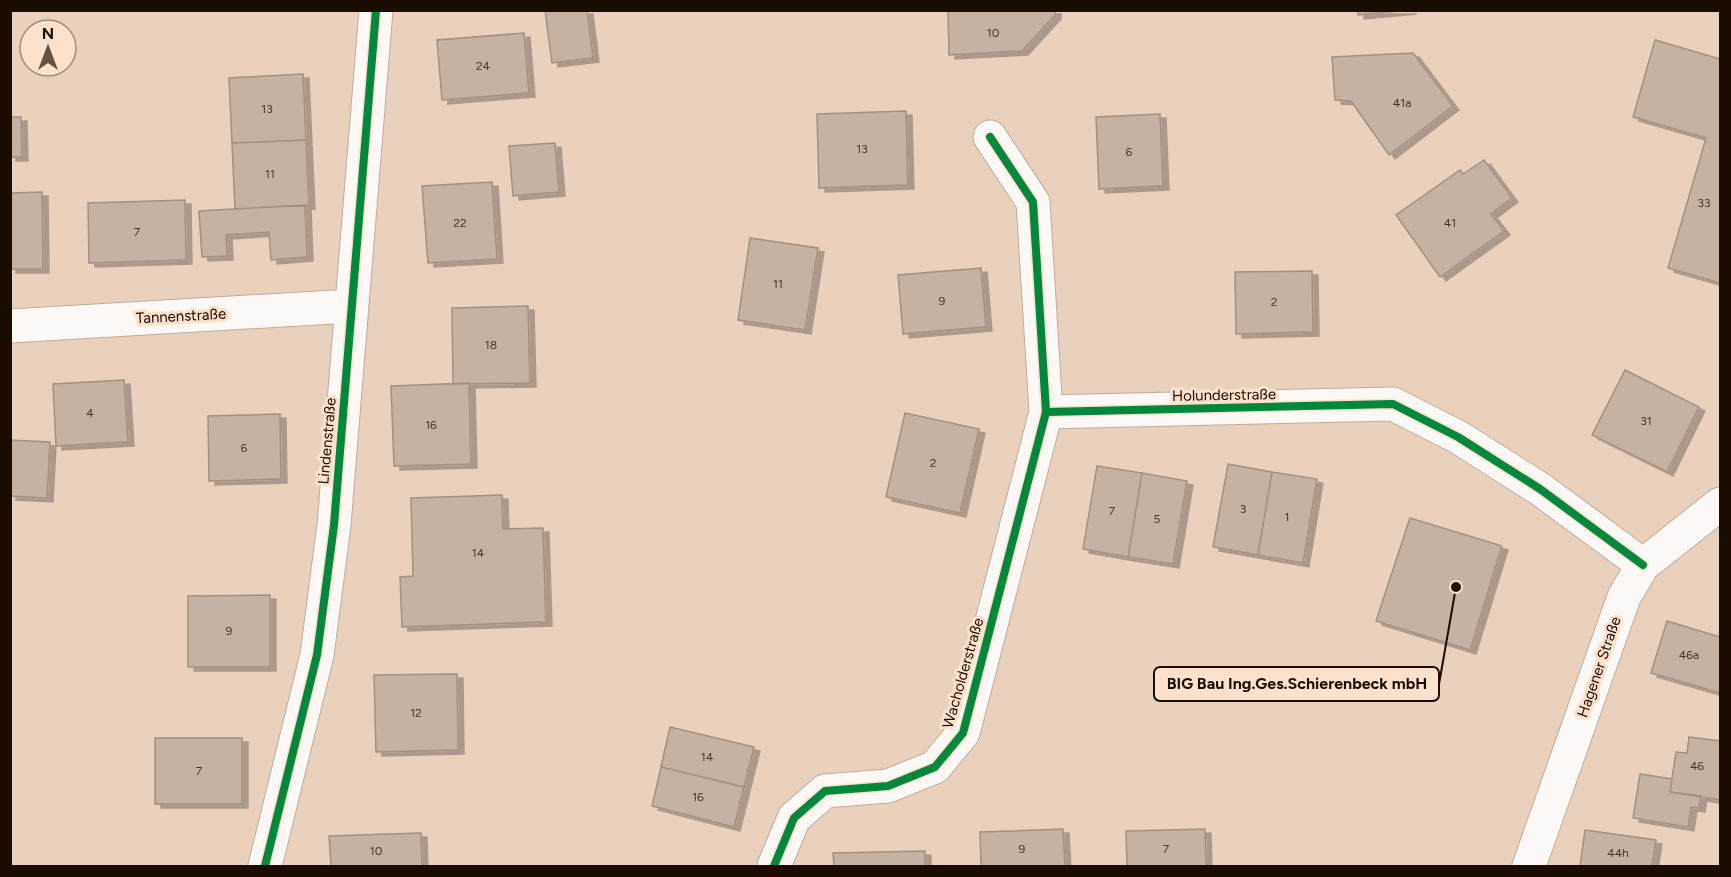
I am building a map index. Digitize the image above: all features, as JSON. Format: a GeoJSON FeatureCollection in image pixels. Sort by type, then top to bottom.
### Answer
{"type":"FeatureCollection","features":[{"type":"Feature","properties":{"kind":"street","name":"Lindenstraße"},"geometry":{"type":"LineString","coordinates":[[265,867],[317,656],[334,525],[376,10]]}},
{"type":"Feature","properties":{"kind":"street"},"geometry":{"type":"LineString","coordinates":[[990,137],[1033,202],[1046,412]]}},
{"type":"Feature","properties":{"kind":"street","name":"Tannenstraße"},"geometry":{"type":"LineString","coordinates":[[10,326],[351,306]]}},
{"type":"Feature","properties":{"kind":"street","name":"Holunderstraße"},"geometry":{"type":"LineString","coordinates":[[1046,412],[1393,404],[1458,437],[1540,489],[1642,565]]}},
{"type":"Feature","properties":{"kind":"street","name":"Wacholderstraße"},"geometry":{"type":"LineString","coordinates":[[774,867],[794,818],[825,791],[888,786],[935,767],[963,732],[1046,412]]}},
{"type":"Feature","properties":{"kind":"street","name":"Hagener Straße"},"geometry":{"type":"LineString","coordinates":[[1529,867],[1624,597],[1642,565],[1720,504]]}},
{"type":"Feature","properties":{"kind":"building"},"geometry":{"type":"Polygon","coordinates":[[[545,10],[587,10],[593,58],[552,63],[545,10]]]}},
{"type":"Feature","properties":{"kind":"building"},"geometry":{"type":"Polygon","coordinates":[[[948,10],[1055,10],[1055,15],[1022,51],[949,55],[948,10]]]}},
{"type":"Feature","properties":{"kind":"building"},"geometry":{"type":"Polygon","coordinates":[[[1358,10],[1411,10],[1358,15],[1358,10]]]}},
{"type":"Feature","properties":{"kind":"building"},"geometry":{"type":"Polygon","coordinates":[[[524,33],[529,93],[442,100],[437,40],[524,33]]]}},
{"type":"Feature","properties":{"kind":"building"},"geometry":{"type":"Polygon","coordinates":[[[1655,40],[1720,59],[1720,283],[1668,268],[1706,138],[1633,117],[1655,40]]]}},
{"type":"Feature","properties":{"kind":"building"},"geometry":{"type":"Polygon","coordinates":[[[1413,53],[1453,106],[1389,155],[1351,101],[1335,100],[1332,57],[1413,53]]]}},
{"type":"Feature","properties":{"kind":"building"},"geometry":{"type":"Polygon","coordinates":[[[303,74],[306,140],[232,143],[229,78],[303,74]]]}},
{"type":"Feature","properties":{"kind":"building"},"geometry":{"type":"Polygon","coordinates":[[[906,111],[908,185],[819,188],[817,114],[906,111]]]}},
{"type":"Feature","properties":{"kind":"building"},"geometry":{"type":"Polygon","coordinates":[[[1160,114],[1163,186],[1099,189],[1096,117],[1160,114]]]}},
{"type":"Feature","properties":{"kind":"building"},"geometry":{"type":"Polygon","coordinates":[[[10,117],[21,117],[22,157],[10,157],[10,117]]]}},
{"type":"Feature","properties":{"kind":"building"},"geometry":{"type":"Polygon","coordinates":[[[306,140],[309,205],[235,209],[232,143],[306,140]]]}},
{"type":"Feature","properties":{"kind":"building"},"geometry":{"type":"Polygon","coordinates":[[[555,143],[559,192],[513,196],[509,146],[555,143]]]}},
{"type":"Feature","properties":{"kind":"building"},"geometry":{"type":"Polygon","coordinates":[[[1484,160],[1512,198],[1491,214],[1504,231],[1440,277],[1396,215],[1460,170],[1463,174],[1484,160]]]}},
{"type":"Feature","properties":{"kind":"building"},"geometry":{"type":"Polygon","coordinates":[[[492,182],[497,259],[428,263],[422,186],[492,182]]]}},
{"type":"Feature","properties":{"kind":"building"},"geometry":{"type":"Polygon","coordinates":[[[42,192],[43,269],[10,269],[10,193],[42,192]]]}},
{"type":"Feature","properties":{"kind":"building"},"geometry":{"type":"Polygon","coordinates":[[[185,200],[186,260],[89,263],[88,203],[185,200]]]}},
{"type":"Feature","properties":{"kind":"building"},"geometry":{"type":"Polygon","coordinates":[[[305,205],[307,257],[271,260],[269,232],[226,235],[227,256],[202,257],[199,211],[305,205]]]}},
{"type":"Feature","properties":{"kind":"building"},"geometry":{"type":"Polygon","coordinates":[[[750,238],[818,248],[805,330],[738,320],[750,238]]]}},
{"type":"Feature","properties":{"kind":"building"},"geometry":{"type":"Polygon","coordinates":[[[981,268],[986,327],[903,334],[898,275],[981,268]]]}},
{"type":"Feature","properties":{"kind":"building"},"geometry":{"type":"Polygon","coordinates":[[[1312,271],[1313,332],[1236,334],[1235,272],[1312,271]]]}},
{"type":"Feature","properties":{"kind":"building"},"geometry":{"type":"Polygon","coordinates":[[[528,306],[530,383],[453,384],[452,308],[528,306]]]}},
{"type":"Feature","properties":{"kind":"building"},"geometry":{"type":"Polygon","coordinates":[[[1625,370],[1699,407],[1667,472],[1592,435],[1625,370]]]}},
{"type":"Feature","properties":{"kind":"building"},"geometry":{"type":"Polygon","coordinates":[[[124,380],[128,442],[56,446],[53,384],[124,380]]]}},
{"type":"Feature","properties":{"kind":"building"},"geometry":{"type":"Polygon","coordinates":[[[469,383],[471,464],[394,466],[391,386],[469,383]]]}},
{"type":"Feature","properties":{"kind":"building"},"geometry":{"type":"Polygon","coordinates":[[[905,413],[979,429],[960,513],[886,497],[905,413]]]}},
{"type":"Feature","properties":{"kind":"building"},"geometry":{"type":"Polygon","coordinates":[[[280,414],[281,479],[209,481],[208,416],[280,414]]]}},
{"type":"Feature","properties":{"kind":"building"},"geometry":{"type":"Polygon","coordinates":[[[10,440],[50,442],[47,498],[10,496],[10,440]]]}},
{"type":"Feature","properties":{"kind":"building"},"geometry":{"type":"Polygon","coordinates":[[[1228,464],[1272,472],[1258,555],[1213,547],[1228,464]]]}},
{"type":"Feature","properties":{"kind":"building"},"geometry":{"type":"Polygon","coordinates":[[[1097,466],[1142,473],[1128,557],[1083,549],[1097,466]]]}},
{"type":"Feature","properties":{"kind":"building"},"geometry":{"type":"Polygon","coordinates":[[[1272,472],[1317,479],[1303,563],[1258,555],[1272,472]]]}},
{"type":"Feature","properties":{"kind":"building"},"geometry":{"type":"Polygon","coordinates":[[[1142,473],[1187,481],[1173,564],[1128,557],[1142,473]]]}},
{"type":"Feature","properties":{"kind":"building"},"geometry":{"type":"Polygon","coordinates":[[[502,495],[503,529],[543,528],[546,622],[402,627],[400,577],[413,576],[411,498],[502,495]]]}},
{"type":"Feature","properties":{"kind":"building"},"geometry":{"type":"Polygon","coordinates":[[[1410,518],[1502,546],[1470,650],[1376,621],[1410,518]]]}},
{"type":"Feature","properties":{"kind":"building"},"geometry":{"type":"Polygon","coordinates":[[[270,595],[270,667],[188,667],[188,596],[270,595]]]}},
{"type":"Feature","properties":{"kind":"building"},"geometry":{"type":"Polygon","coordinates":[[[1667,621],[1720,637],[1720,693],[1651,673],[1667,621]]]}},
{"type":"Feature","properties":{"kind":"building"},"geometry":{"type":"Polygon","coordinates":[[[457,674],[458,750],[376,752],[374,675],[457,674]]]}},
{"type":"Feature","properties":{"kind":"building"},"geometry":{"type":"Polygon","coordinates":[[[670,727],[754,747],[744,787],[661,767],[670,727]]]}},
{"type":"Feature","properties":{"kind":"building"},"geometry":{"type":"Polygon","coordinates":[[[1689,737],[1720,741],[1720,800],[1670,792],[1676,752],[1687,753],[1689,737]]]}},
{"type":"Feature","properties":{"kind":"building"},"geometry":{"type":"Polygon","coordinates":[[[155,738],[242,738],[242,804],[155,804],[155,738]]]}},
{"type":"Feature","properties":{"kind":"building"},"geometry":{"type":"Polygon","coordinates":[[[661,767],[744,787],[734,827],[652,806],[661,767]]]}},
{"type":"Feature","properties":{"kind":"building"},"geometry":{"type":"Polygon","coordinates":[[[1640,774],[1672,779],[1670,792],[1701,796],[1699,808],[1691,807],[1688,827],[1633,818],[1640,774]]]}},
{"type":"Feature","properties":{"kind":"building"},"geometry":{"type":"Polygon","coordinates":[[[1063,829],[1065,866],[981,866],[980,832],[1063,829]]]}},
{"type":"Feature","properties":{"kind":"building"},"geometry":{"type":"Polygon","coordinates":[[[1205,829],[1206,866],[1127,866],[1126,831],[1205,829]]]}},
{"type":"Feature","properties":{"kind":"building"},"geometry":{"type":"Polygon","coordinates":[[[1585,830],[1656,840],[1652,866],[1580,866],[1585,830]]]}},
{"type":"Feature","properties":{"kind":"building"},"geometry":{"type":"Polygon","coordinates":[[[421,833],[422,866],[331,866],[329,836],[421,833]]]}},
{"type":"Feature","properties":{"kind":"building"},"geometry":{"type":"Polygon","coordinates":[[[925,851],[925,866],[834,866],[833,853],[925,851]]]}},
{"type":"Feature","properties":{"kind":"cycle path"},"geometry":{"type":"LineString","coordinates":[[265,866],[317,655],[334,525],[376,10]]}},
{"type":"Feature","properties":{"kind":"cycle path"},"geometry":{"type":"LineString","coordinates":[[990,137],[1033,202],[1046,412],[1393,404],[1458,437],[1540,489],[1643,565]]}},
{"type":"Feature","properties":{"kind":"cycle path"},"geometry":{"type":"LineString","coordinates":[[774,866],[794,818],[825,791],[888,786],[935,767],[963,733],[1046,412]]}},
{"type":"Feature","properties":{"kind":"place","name":"BIG Bau Ing.Ges.Schierenbeck mbH"},"geometry":{"type":"Point","coordinates":[1456,587]}}]}
